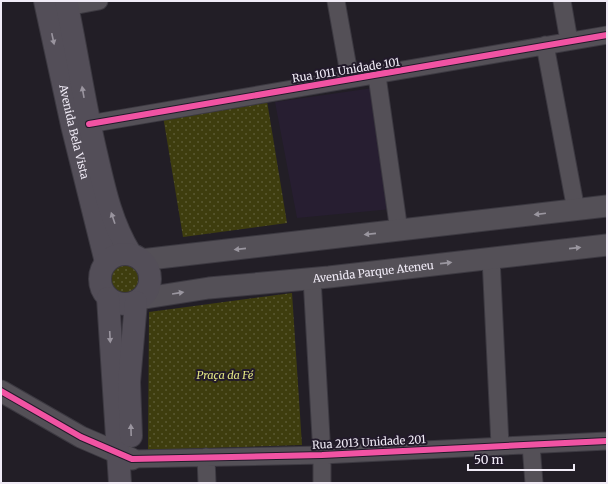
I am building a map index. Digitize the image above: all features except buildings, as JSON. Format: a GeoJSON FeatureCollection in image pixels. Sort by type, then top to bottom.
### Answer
{"type":"FeatureCollection","features":[{"type":"Feature","properties":{"kind":"main road","name":"Avenida Bela Vista"},"geometry":{"type":"LineString","coordinates":[[45,1],[72,125],[106,262]]}},
{"type":"Feature","properties":{"kind":"main road","name":"Avenida Bela Vista"},"geometry":{"type":"LineString","coordinates":[[67,4],[89,124],[103,185],[113,221],[136,257]]}},
{"type":"Feature","properties":{"kind":"main road"},"geometry":{"type":"LineString","coordinates":[[108,298],[121,304],[137,300],[147,290],[150,283],[148,271],[136,257],[116,255],[106,262],[102,269],[100,284],[108,298],[125,456],[134,483]]}},
{"type":"Feature","properties":{"kind":"main road"},"geometry":{"type":"LineString","coordinates":[[120,483],[125,456],[129,382],[137,300]]}},
{"type":"Feature","properties":{"kind":"street"},"geometry":{"type":"LineString","coordinates":[[67,4],[99,1]]}},
{"type":"Feature","properties":{"kind":"street"},"geometry":{"type":"LineString","coordinates":[[336,1],[350,79]]}},
{"type":"Feature","properties":{"kind":"street"},"geometry":{"type":"LineString","coordinates":[[562,1],[569,41]]}},
{"type":"Feature","properties":{"kind":"street","name":"Rua 1011 Unidade 101"},"geometry":{"type":"LineString","coordinates":[[89,124],[350,79],[377,76],[607,35]]}},
{"type":"Feature","properties":{"kind":"street"},"geometry":{"type":"LineString","coordinates":[[545,45],[576,210]]}},
{"type":"Feature","properties":{"kind":"street","name":"Rua 1011 Unidade 101"},"geometry":{"type":"LineString","coordinates":[[377,76],[399,231]]}},
{"type":"Feature","properties":{"kind":"street"},"geometry":{"type":"LineString","coordinates":[[136,257],[399,231],[607,206]]}},
{"type":"Feature","properties":{"kind":"street","name":"Avenida Parque Ateneu"},"geometry":{"type":"LineString","coordinates":[[137,300],[209,288],[607,245]]}},
{"type":"Feature","properties":{"kind":"street"},"geometry":{"type":"LineString","coordinates":[[491,258],[500,445]]}},
{"type":"Feature","properties":{"kind":"street","name":"Rua 2013 Unidade 201"},"geometry":{"type":"LineString","coordinates":[[312,278],[322,455]]}},
{"type":"Feature","properties":{"kind":"street"},"geometry":{"type":"LineString","coordinates":[[1,391],[81,437],[125,456]]}},
{"type":"Feature","properties":{"kind":"street","name":"Rua 2013 Unidade 201"},"geometry":{"type":"LineString","coordinates":[[125,456],[206,457],[322,455],[607,440]]}},
{"type":"Feature","properties":{"kind":"street"},"geometry":{"type":"LineString","coordinates":[[532,445],[534,483]]}},
{"type":"Feature","properties":{"kind":"street"},"geometry":{"type":"LineString","coordinates":[[322,455],[322,483]]}},
{"type":"Feature","properties":{"kind":"street"},"geometry":{"type":"LineString","coordinates":[[206,457],[207,483]]}},
{"type":"Feature","properties":{"kind":"shaded area"},"geometry":{"type":"Polygon","coordinates":[[[373,88],[392,209],[297,218],[275,102],[373,88]]]}},
{"type":"Feature","properties":{"kind":"green space"},"geometry":{"type":"Polygon","coordinates":[[[267,101],[287,223],[183,237],[163,116],[267,101]]]}},
{"type":"Feature","properties":{"kind":"green space"},"geometry":{"type":"Polygon","coordinates":[[[122,258],[141,268],[142,279],[139,287],[134,292],[118,294],[112,290],[107,283],[106,272],[117,259],[122,258]]]}},
{"type":"Feature","properties":{"kind":"green space","name":"Praça da Fé"},"geometry":{"type":"Polygon","coordinates":[[[292,293],[302,445],[148,450],[149,312],[292,293]]]}},
{"type":"Feature","properties":{"kind":"cycle path"},"geometry":{"type":"LineString","coordinates":[[89,124],[607,35]]}},
{"type":"Feature","properties":{"kind":"cycle path"},"geometry":{"type":"LineString","coordinates":[[1,391],[81,437],[132,459],[322,455],[607,441]]}}]}
